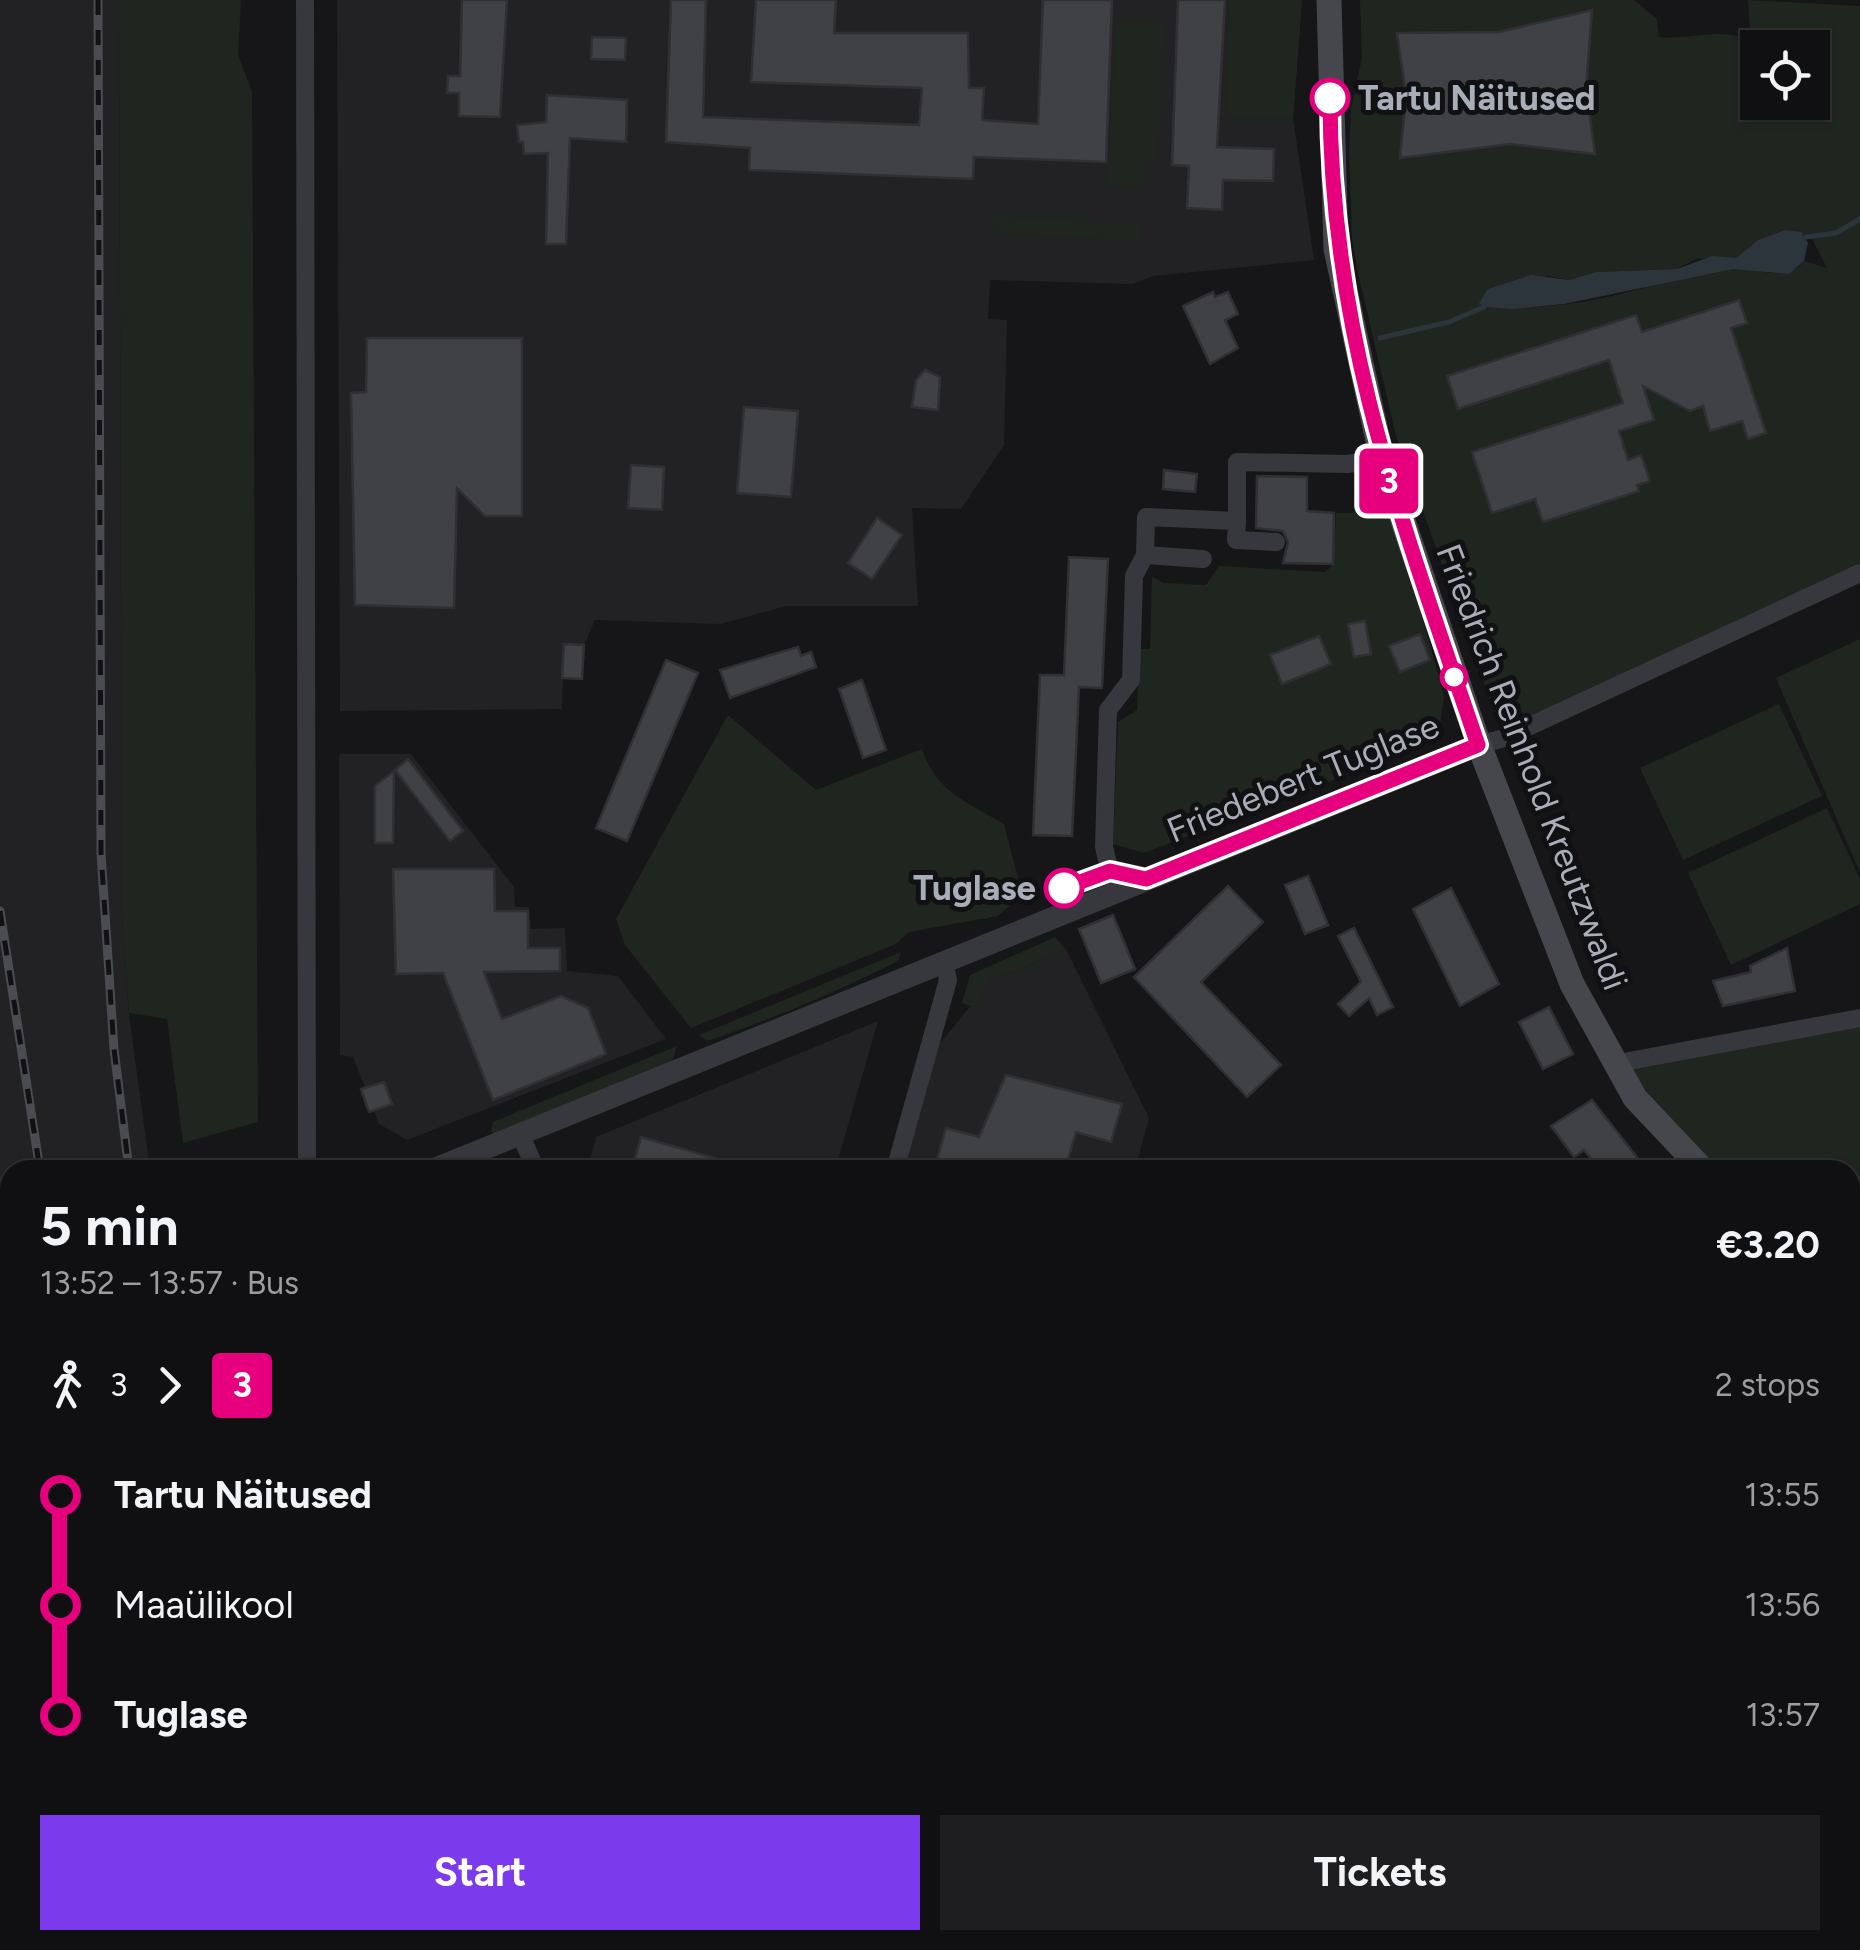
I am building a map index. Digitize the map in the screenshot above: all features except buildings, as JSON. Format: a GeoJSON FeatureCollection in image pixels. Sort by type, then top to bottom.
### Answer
{"type":"FeatureCollection","features":[{"type":"Feature","properties":{"kind":"main road","name":"Friedrich Reinhold Kreutzwaldi"},"geometry":{"type":"LineString","coordinates":[[1329,0],[1336,249],[1382,459],[1478,745],[1572,984],[1635,1098],[1694,1160]]}},
{"type":"Feature","properties":{"kind":"street"},"geometry":{"type":"LineString","coordinates":[[305,0],[307,1160]]}},
{"type":"Feature","properties":{"kind":"street"},"geometry":{"type":"LineString","coordinates":[[1276,542],[1236,540],[1237,462],[1347,464],[1382,459]]}},
{"type":"Feature","properties":{"kind":"street"},"geometry":{"type":"LineString","coordinates":[[1110,871],[1104,847],[1108,710],[1130,680],[1134,576],[1145,556],[1146,516],[1236,521]]}},
{"type":"Feature","properties":{"kind":"street"},"geometry":{"type":"LineString","coordinates":[[1145,556],[1203,559]]}},
{"type":"Feature","properties":{"kind":"street","name":"Friedebert Tuglase"},"geometry":{"type":"LineString","coordinates":[[458,1160],[1478,745],[1504,738],[1860,573]]}},
{"type":"Feature","properties":{"kind":"street"},"geometry":{"type":"LineString","coordinates":[[898,1160],[948,980],[944,961]]}},
{"type":"Feature","properties":{"kind":"street"},"geometry":{"type":"LineString","coordinates":[[1613,1064],[1860,1018]]}},
{"type":"Feature","properties":{"kind":"street"},"geometry":{"type":"LineString","coordinates":[[521,1136],[532,1160]]}},
{"type":"Feature","properties":{"kind":"shaded area"},"geometry":{"type":"Polygon","coordinates":[[[0,0],[119,0],[122,914],[129,1014],[149,1160],[0,1160],[0,0]]]}},
{"type":"Feature","properties":{"kind":"shaded area"},"geometry":{"type":"Polygon","coordinates":[[[119,0],[241,0],[238,55],[252,92],[258,1122],[183,1143],[167,1019],[129,1013],[122,914],[119,0]]]}},
{"type":"Feature","properties":{"kind":"shaded area"},"geometry":{"type":"Polygon","coordinates":[[[337,0],[1302,0],[1293,118],[1314,260],[1153,276],[1133,284],[990,280],[988,319],[1007,320],[1004,445],[961,509],[912,508],[918,606],[786,606],[721,624],[595,620],[584,645],[564,645],[562,709],[340,711],[337,0]]]}},
{"type":"Feature","properties":{"kind":"shaded area"},"geometry":{"type":"Polygon","coordinates":[[[1229,0],[1302,0],[1293,118],[1225,115],[1229,0]]]}},
{"type":"Feature","properties":{"kind":"shaded area"},"geometry":{"type":"Polygon","coordinates":[[[1360,0],[1634,0],[1657,19],[1659,37],[1740,37],[1740,120],[1830,120],[1830,30],[1748,30],[1748,0],[1860,6],[1860,573],[1504,738],[1396,436],[1352,240],[1351,108],[1362,58],[1360,0]],[[1785,230],[1758,240],[1736,258],[1696,259],[1677,269],[1596,272],[1569,280],[1548,276],[1484,307],[1583,302],[1733,269],[1789,272],[1804,261],[1827,268],[1811,237],[1785,230]]]}},
{"type":"Feature","properties":{"kind":"shaded area"},"geometry":{"type":"Polygon","coordinates":[[[1116,22],[1164,24],[1158,162],[1145,162],[1143,185],[1108,183],[1116,22]]]}},
{"type":"Feature","properties":{"kind":"shaded area"},"geometry":{"type":"Polygon","coordinates":[[[994,216],[1139,225],[1139,241],[1007,233],[995,230],[990,222],[994,216]]]}},
{"type":"Feature","properties":{"kind":"shaded area"},"geometry":{"type":"Polygon","coordinates":[[[1785,230],[1801,232],[1808,243],[1804,261],[1789,274],[1733,269],[1564,304],[1512,309],[1484,307],[1479,303],[1488,289],[1531,275],[1569,280],[1596,272],[1677,269],[1712,256],[1736,258],[1758,240],[1785,230]]]}},
{"type":"Feature","properties":{"kind":"shaded area"},"geometry":{"type":"Polygon","coordinates":[[[1383,472],[1444,696],[1440,726],[1396,756],[1144,853],[1113,844],[1118,722],[1137,710],[1139,649],[1150,649],[1152,577],[1164,583],[1206,585],[1219,566],[1325,572],[1333,565],[1336,513],[1354,513],[1355,478],[1383,472]]]}},
{"type":"Feature","properties":{"kind":"shaded area"},"geometry":{"type":"Polygon","coordinates":[[[1860,639],[1860,873],[1776,678],[1860,639]]]}},
{"type":"Feature","properties":{"kind":"shaded area"},"geometry":{"type":"Polygon","coordinates":[[[1779,704],[1822,796],[1683,860],[1640,768],[1779,704]]]}},
{"type":"Feature","properties":{"kind":"shaded area"},"geometry":{"type":"Polygon","coordinates":[[[728,715],[816,790],[922,749],[944,786],[1004,824],[1022,894],[998,916],[909,932],[896,944],[691,1028],[625,945],[616,919],[728,715]]]}},
{"type":"Feature","properties":{"kind":"shaded area"},"geometry":{"type":"Polygon","coordinates":[[[339,754],[411,754],[514,887],[515,907],[529,907],[531,929],[565,928],[567,971],[618,976],[666,1039],[407,1140],[379,1124],[353,1057],[340,1055],[339,754]]]}},
{"type":"Feature","properties":{"kind":"shaded area"},"geometry":{"type":"Polygon","coordinates":[[[1827,808],[1860,879],[1860,904],[1731,965],[1688,873],[1827,808]]]}},
{"type":"Feature","properties":{"kind":"shaded area"},"geometry":{"type":"Polygon","coordinates":[[[1055,937],[1066,949],[990,982],[974,1007],[962,1003],[970,975],[1055,937]]]}},
{"type":"Feature","properties":{"kind":"shaded area"},"geometry":{"type":"Polygon","coordinates":[[[1066,949],[1149,1118],[1138,1160],[906,1160],[938,1046],[990,982],[1066,949]]]}},
{"type":"Feature","properties":{"kind":"shaded area"},"geometry":{"type":"Polygon","coordinates":[[[901,952],[898,961],[780,1014],[707,1041],[699,1035],[901,952]]]}},
{"type":"Feature","properties":{"kind":"shaded area"},"geometry":{"type":"Polygon","coordinates":[[[878,1021],[838,1160],[590,1160],[596,1137],[878,1021]]]}},
{"type":"Feature","properties":{"kind":"shaded area"},"geometry":{"type":"Polygon","coordinates":[[[1860,1026],[1860,1160],[1710,1160],[1655,1104],[1628,1065],[1860,1026]]]}},
{"type":"Feature","properties":{"kind":"shaded area"},"geometry":{"type":"Polygon","coordinates":[[[677,1046],[673,1059],[666,1065],[494,1134],[491,1131],[493,1122],[677,1046]]]}},
{"type":"Feature","properties":{"kind":"waterway"},"geometry":{"type":"LineString","coordinates":[[1806,237],[1836,233],[1860,219]]}},
{"type":"Feature","properties":{"kind":"waterway"},"geometry":{"type":"LineString","coordinates":[[1380,338],[1449,322],[1484,307]]}},
{"type":"Feature","properties":{"kind":"railway"},"geometry":{"type":"LineString","coordinates":[[98,0],[101,853],[114,1049],[128,1160]]}},
{"type":"Feature","properties":{"kind":"railway"},"geometry":{"type":"LineString","coordinates":[[0,911],[38,1160]]}},
{"type":"Feature","properties":{"kind":"bus line","name":"3"},"geometry":{"type":"LineString","coordinates":[[1064,888],[1110,871],[1146,879],[1478,745],[1382,459],[1353,340],[1336,249],[1330,98]]}},
{"type":"Feature","properties":{"kind":"place","name":"Tartu Näitused"},"geometry":{"type":"Point","coordinates":[1330,98]}},
{"type":"Feature","properties":{"kind":"place","name":"Tuglase"},"geometry":{"type":"Point","coordinates":[1064,888]}}]}
